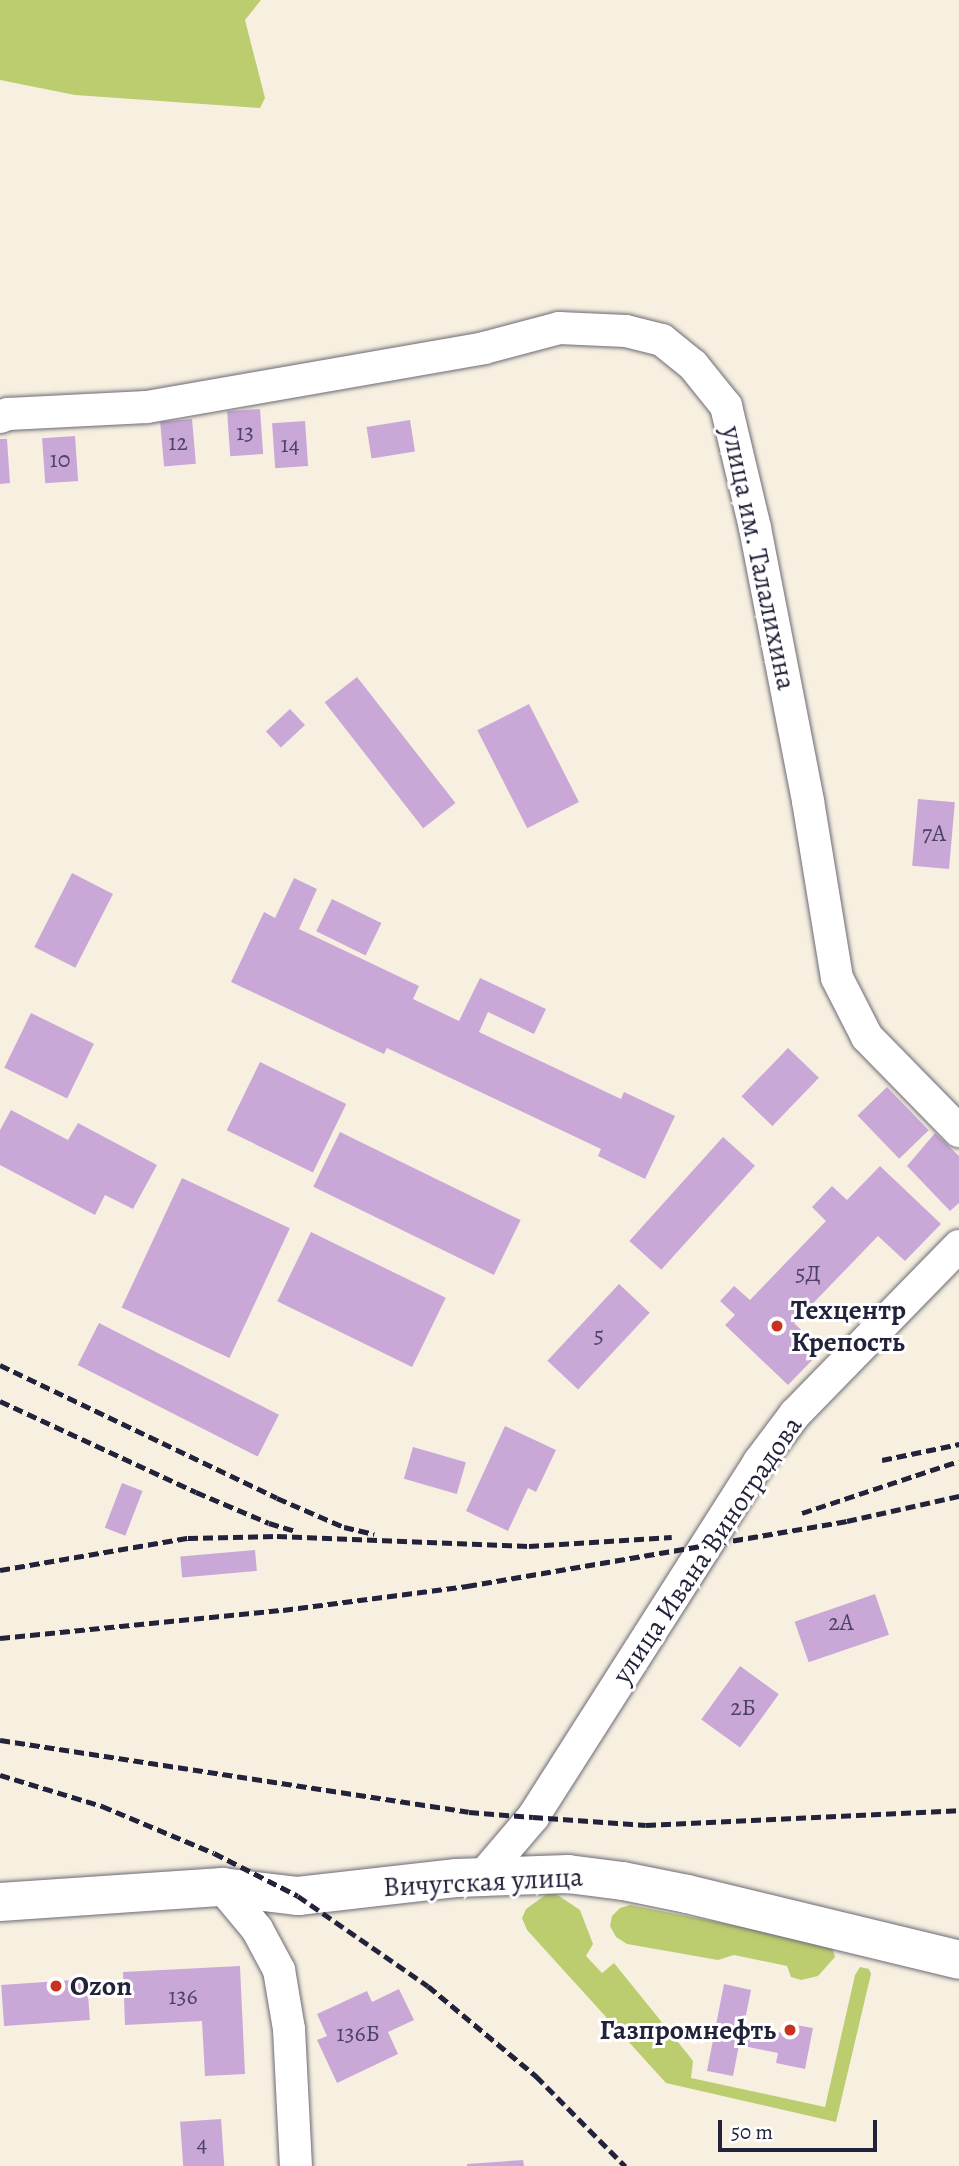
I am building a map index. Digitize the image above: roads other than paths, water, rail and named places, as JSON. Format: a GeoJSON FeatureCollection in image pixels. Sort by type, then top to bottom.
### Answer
{"type":"FeatureCollection","features":[{"type":"Feature","properties":{"kind":"main road","name":"Вичугская улица"},"geometry":{"type":"LineString","coordinates":[[0,1902],[222,1887],[298,1896],[482,1877],[568,1874],[624,1881],[959,1960]]}},
{"type":"Feature","properties":{"kind":"street","name":"улица им. Талалихина"},"geometry":{"type":"LineString","coordinates":[[0,417],[8,414],[147,407],[484,348],[559,328],[626,331],[662,340],[693,365],[726,406],[755,528],[808,801],[837,978],[866,1037],[959,1131]]}},
{"type":"Feature","properties":{"kind":"street","name":"улица Ивана Виноградова"},"geometry":{"type":"LineString","coordinates":[[482,1877],[533,1817],[759,1462],[796,1414],[959,1246]]}},
{"type":"Feature","properties":{"kind":"street"},"geometry":{"type":"LineString","coordinates":[[222,1887],[257,1929],[279,1970],[289,2029],[296,2166]]}},
{"type":"Feature","properties":{"kind":"railway"},"geometry":{"type":"LineString","coordinates":[[0,1365],[277,1498],[344,1527],[374,1534]]}},
{"type":"Feature","properties":{"kind":"railway"},"geometry":{"type":"LineString","coordinates":[[0,1401],[196,1492],[269,1523],[296,1531]]}},
{"type":"Feature","properties":{"kind":"railway"},"geometry":{"type":"LineString","coordinates":[[882,1460],[959,1444]]}},
{"type":"Feature","properties":{"kind":"railway"},"geometry":{"type":"LineString","coordinates":[[802,1513],[959,1461]]}},
{"type":"Feature","properties":{"kind":"railway"},"geometry":{"type":"LineString","coordinates":[[0,1638],[283,1610],[467,1586],[847,1521],[959,1496]]}},
{"type":"Feature","properties":{"kind":"railway"},"geometry":{"type":"LineString","coordinates":[[0,1570],[188,1538],[277,1536],[529,1546],[672,1537]]}},
{"type":"Feature","properties":{"kind":"railway"},"geometry":{"type":"LineString","coordinates":[[0,1740],[469,1812],[533,1817],[646,1825],[959,1810]]}},
{"type":"Feature","properties":{"kind":"railway"},"geometry":{"type":"LineString","coordinates":[[0,1775],[102,1806],[214,1853],[298,1896],[428,1986],[536,2076],[625,2166]]}},
{"type":"Feature","properties":{"kind":"place","name":"Техцентр Крепость"},"geometry":{"type":"Point","coordinates":[777,1326]}},
{"type":"Feature","properties":{"kind":"place","name":"Ozon"},"geometry":{"type":"Point","coordinates":[56,1986]}},
{"type":"Feature","properties":{"kind":"place","name":"Газпромнефть"},"geometry":{"type":"Point","coordinates":[790,2030]}}]}
